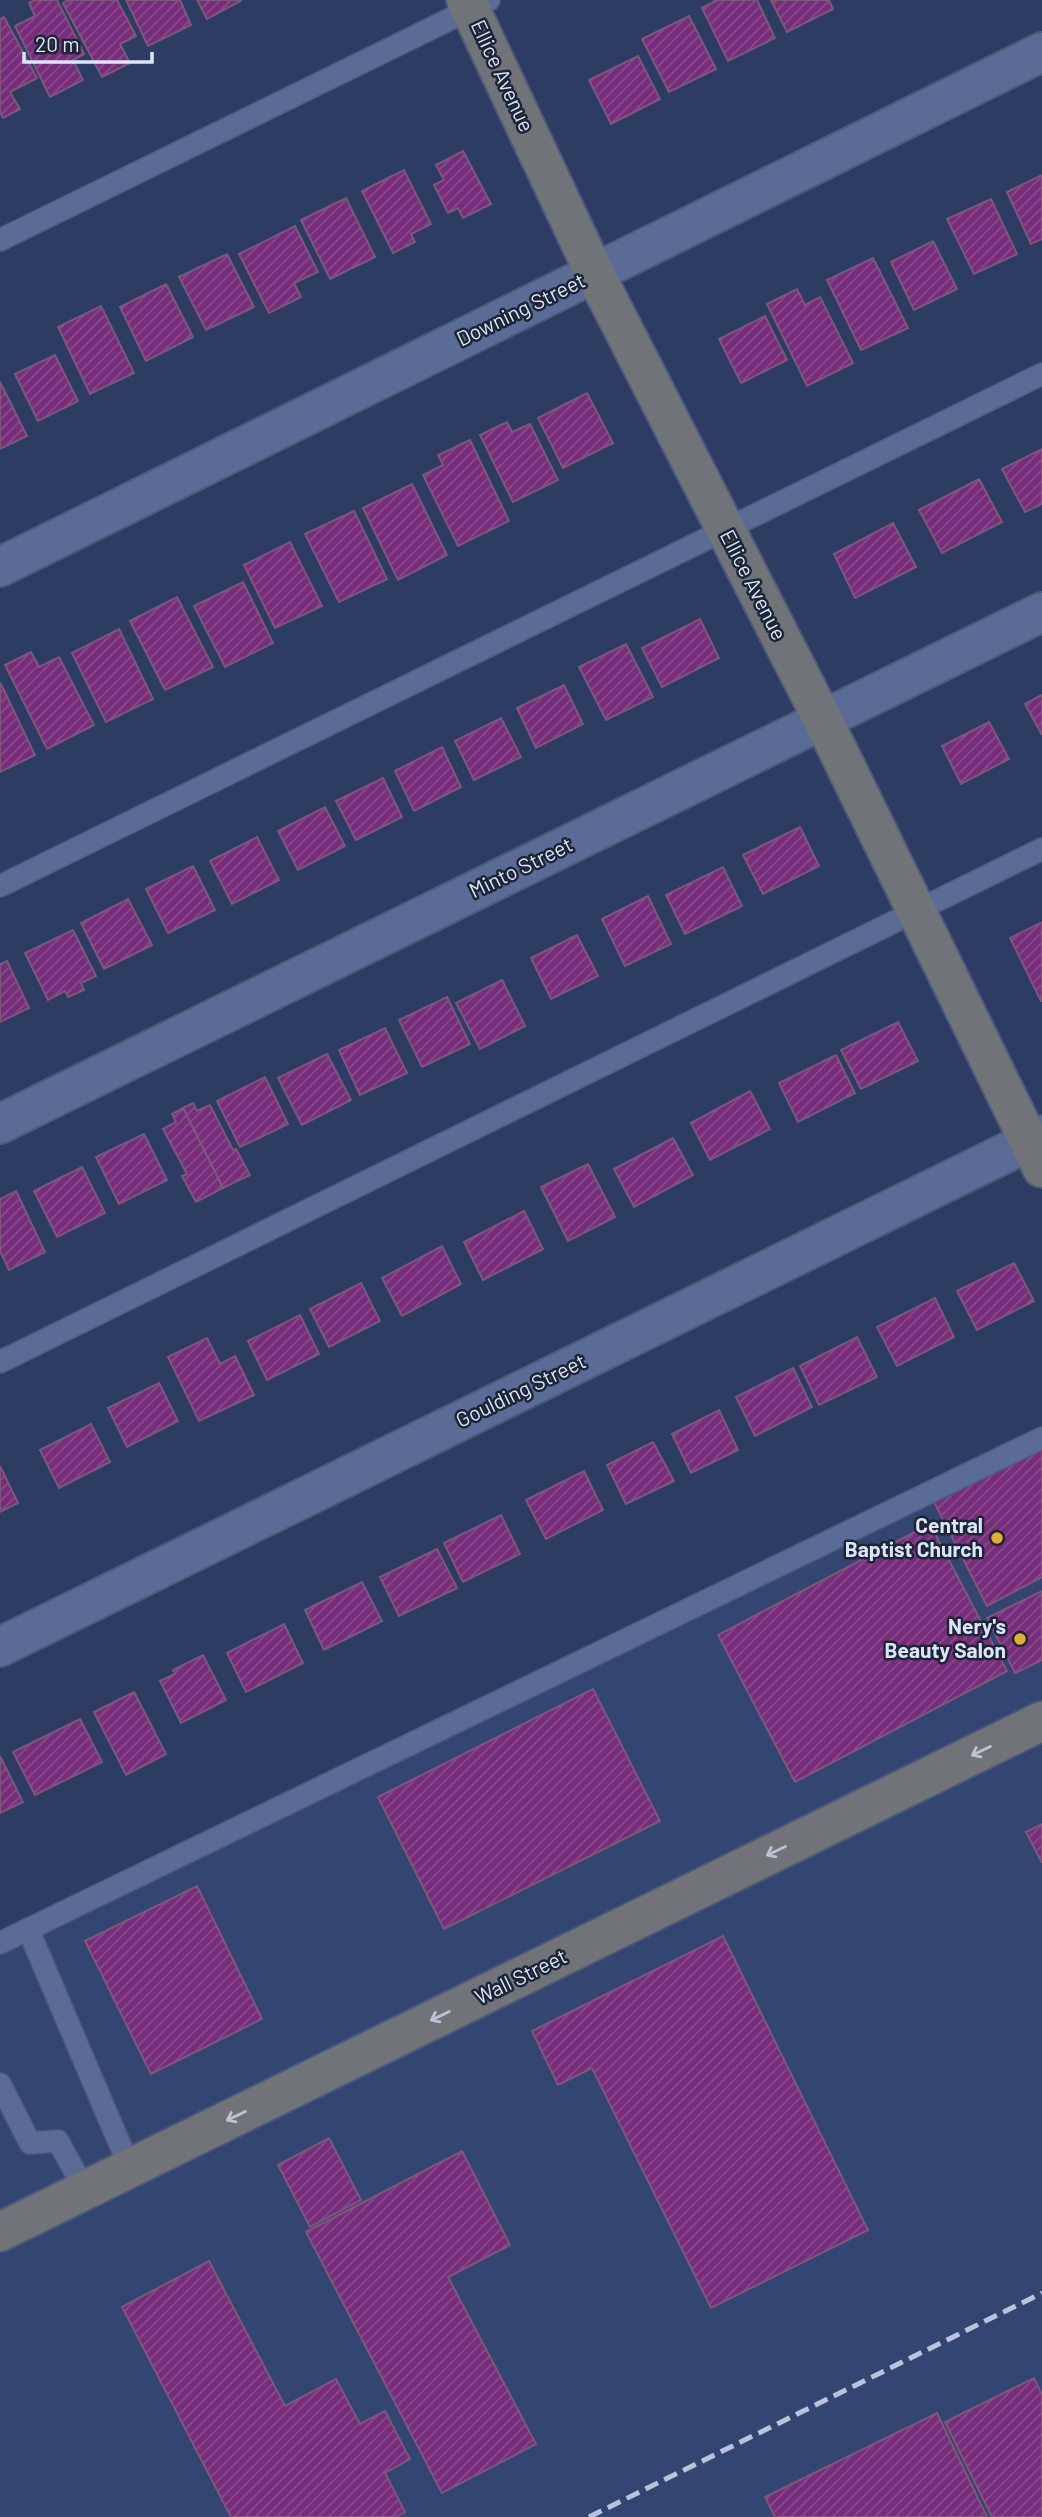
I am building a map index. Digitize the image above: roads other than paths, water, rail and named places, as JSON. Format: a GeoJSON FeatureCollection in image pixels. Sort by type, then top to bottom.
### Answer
{"type":"FeatureCollection","features":[{"type":"Feature","properties":{"kind":"main road","name":"Ellice Avenue"},"geometry":{"type":"LineString","coordinates":[[475,3],[595,274],[823,719],[916,911],[1038,1148]]}},
{"type":"Feature","properties":{"kind":"main road","name":"Wall Street"},"geometry":{"type":"LineString","coordinates":[[0,2232],[1042,1721]]}},
{"type":"Feature","properties":{"kind":"street","name":"Downing Street"},"geometry":{"type":"LineString","coordinates":[[0,567],[1042,52]]}},
{"type":"Feature","properties":{"kind":"street","name":"Minto Street"},"geometry":{"type":"LineString","coordinates":[[0,1124],[1042,612]]}},
{"type":"Feature","properties":{"kind":"street","name":"Goulding Street"},"geometry":{"type":"LineString","coordinates":[[0,1647],[1038,1148]]}},
{"type":"Feature","properties":{"kind":"lane"},"geometry":{"type":"LineString","coordinates":[[0,240],[475,3]]}},
{"type":"Feature","properties":{"kind":"lane"},"geometry":{"type":"LineString","coordinates":[[0,886],[1042,374]]}},
{"type":"Feature","properties":{"kind":"lane"},"geometry":{"type":"LineString","coordinates":[[0,1362],[1042,849]]}},
{"type":"Feature","properties":{"kind":"lane"},"geometry":{"type":"LineString","coordinates":[[0,1942],[1042,1437]]}},
{"type":"Feature","properties":{"kind":"lane"},"geometry":{"type":"LineString","coordinates":[[27,1929],[130,2168]]}},
{"type":"Feature","properties":{"kind":"lane"},"geometry":{"type":"LineString","coordinates":[[0,2084],[30,2143],[58,2141],[85,2190]]}},
{"type":"Feature","properties":{"kind":"railway"},"geometry":{"type":"LineString","coordinates":[[589,2517],[1042,2293]]}},
{"type":"Feature","properties":{"kind":"place","name":"Central Baptist Church"},"geometry":{"type":"Point","coordinates":[997,1538]}},
{"type":"Feature","properties":{"kind":"place","name":"Nery's Beauty Salon"},"geometry":{"type":"Point","coordinates":[1020,1639]}}]}
